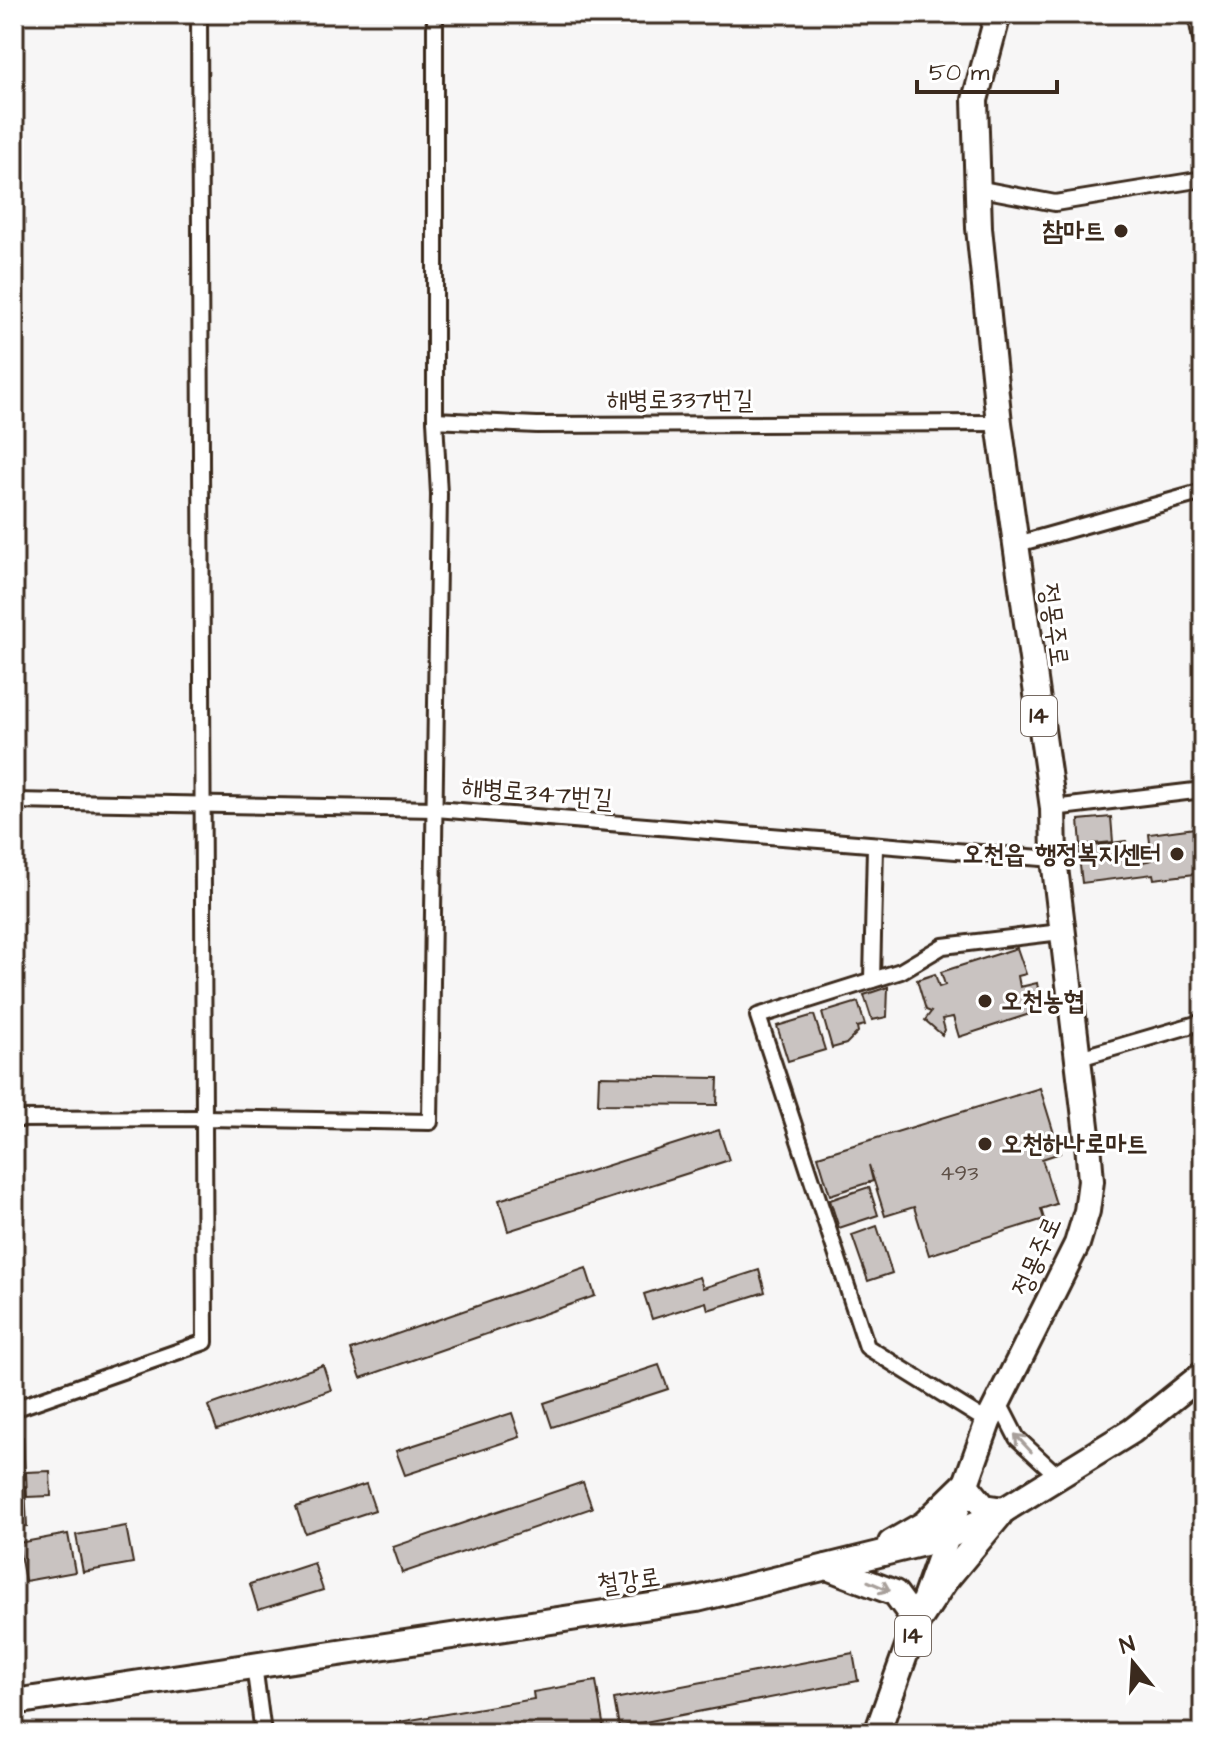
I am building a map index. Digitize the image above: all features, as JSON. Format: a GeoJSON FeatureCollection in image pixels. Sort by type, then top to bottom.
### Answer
{"type":"FeatureCollection","features":[{"type":"Feature","properties":{"kind":"main road","name":"정몽주로"},"geometry":{"type":"LineString","coordinates":[[877,1733],[944,1538],[993,1412],[1077,1244],[1087,1211],[1091,1181],[1061,932],[1053,808],[1014,545],[976,188],[975,100],[998,14]]}},
{"type":"Feature","properties":{"kind":"main road","name":"철강로"},"geometry":{"type":"LineString","coordinates":[[14,1702],[697,1599],[944,1538],[1004,1510],[1132,1431],[1203,1374]]}},
{"type":"Feature","properties":{"kind":"main road"},"geometry":{"type":"LineString","coordinates":[[865,1558],[924,1524],[965,1484],[984,1507],[1004,1510]]}},
{"type":"Feature","properties":{"kind":"main road"},"geometry":{"type":"LineString","coordinates":[[827,1567],[895,1593],[917,1623],[944,1582],[1004,1510]]}},
{"type":"Feature","properties":{"kind":"street"},"geometry":{"type":"LineString","coordinates":[[14,1409],[205,1342],[199,14]]}},
{"type":"Feature","properties":{"kind":"street"},"geometry":{"type":"LineString","coordinates":[[14,1119],[430,1122],[439,494],[435,420],[435,14]]}},
{"type":"Feature","properties":{"kind":"street"},"geometry":{"type":"LineString","coordinates":[[1196,14],[1203,49]]}},
{"type":"Feature","properties":{"kind":"street"},"geometry":{"type":"LineString","coordinates":[[976,188],[1055,203],[1203,179]]}},
{"type":"Feature","properties":{"kind":"street","name":"해병로337번길"},"geometry":{"type":"LineString","coordinates":[[435,420],[537,425],[999,423]]}},
{"type":"Feature","properties":{"kind":"street"},"geometry":{"type":"LineString","coordinates":[[1014,545],[1203,492]]}},
{"type":"Feature","properties":{"kind":"street"},"geometry":{"type":"LineString","coordinates":[[1053,808],[1203,790]]}},
{"type":"Feature","properties":{"kind":"street","name":"해병로347번길"},"geometry":{"type":"LineString","coordinates":[[14,801],[436,809],[875,847],[1054,859]]}},
{"type":"Feature","properties":{"kind":"street"},"geometry":{"type":"LineString","coordinates":[[872,980],[875,847]]}},
{"type":"Feature","properties":{"kind":"street"},"geometry":{"type":"LineString","coordinates":[[1059,1477],[993,1412],[867,1347],[758,1016],[901,971],[943,946],[1061,932]]}},
{"type":"Feature","properties":{"kind":"street"},"geometry":{"type":"LineString","coordinates":[[1076,1059],[1203,1022]]}},
{"type":"Feature","properties":{"kind":"street"},"geometry":{"type":"LineString","coordinates":[[254,1665],[263,1733]]}},
{"type":"Feature","properties":{"kind":"building"},"geometry":{"type":"Polygon","coordinates":[[[1111,817],[1113,842],[1081,845],[1079,820],[1111,817]]]}},
{"type":"Feature","properties":{"kind":"building","name":"오천읍 행정복지센터"},"geometry":{"type":"Polygon","coordinates":[[[1203,827],[1203,873],[1154,879],[1153,874],[1082,883],[1078,848],[1126,841],[1128,855],[1137,854],[1138,863],[1152,860],[1149,834],[1203,827]]]}},
{"type":"Feature","properties":{"kind":"building"},"geometry":{"type":"Polygon","coordinates":[[[1017,948],[1026,974],[1018,976],[1020,987],[1037,983],[1042,1010],[959,1037],[953,1017],[942,1019],[945,1030],[942,1035],[925,1020],[931,1012],[926,1010],[917,980],[935,974],[939,987],[945,985],[941,972],[1017,948]]]}},
{"type":"Feature","properties":{"kind":"building"},"geometry":{"type":"Polygon","coordinates":[[[888,987],[887,1017],[872,1020],[864,995],[888,987]]]}},
{"type":"Feature","properties":{"kind":"building"},"geometry":{"type":"Polygon","coordinates":[[[858,1002],[865,1025],[857,1027],[858,1032],[846,1044],[832,1048],[822,1013],[858,1002]]]}},
{"type":"Feature","properties":{"kind":"building"},"geometry":{"type":"Polygon","coordinates":[[[814,1015],[825,1050],[788,1061],[777,1026],[814,1015]]]}},
{"type":"Feature","properties":{"kind":"building"},"geometry":{"type":"Polygon","coordinates":[[[599,1076],[718,1078],[717,1105],[598,1104],[599,1076]]]}},
{"type":"Feature","properties":{"kind":"building"},"geometry":{"type":"Polygon","coordinates":[[[1040,1088],[1060,1153],[1042,1159],[1056,1204],[1041,1209],[1044,1219],[929,1255],[914,1207],[885,1216],[869,1165],[873,1181],[830,1195],[818,1156],[1040,1088]]]}},
{"type":"Feature","properties":{"kind":"building"},"geometry":{"type":"Polygon","coordinates":[[[719,1130],[729,1160],[508,1231],[499,1200],[719,1130]]]}},
{"type":"Feature","properties":{"kind":"building"},"geometry":{"type":"Polygon","coordinates":[[[869,1187],[878,1215],[839,1228],[830,1200],[869,1187]]]}},
{"type":"Feature","properties":{"kind":"building"},"geometry":{"type":"Polygon","coordinates":[[[877,1226],[892,1273],[868,1281],[852,1235],[877,1226]]]}},
{"type":"Feature","properties":{"kind":"building"},"geometry":{"type":"Polygon","coordinates":[[[586,1268],[595,1296],[361,1378],[351,1350],[586,1268]]]}},
{"type":"Feature","properties":{"kind":"building"},"geometry":{"type":"Polygon","coordinates":[[[759,1270],[765,1292],[708,1310],[706,1302],[652,1319],[644,1294],[699,1277],[703,1288],[759,1270]]]}},
{"type":"Feature","properties":{"kind":"building"},"geometry":{"type":"Polygon","coordinates":[[[323,1365],[331,1390],[217,1430],[208,1406],[323,1365]]]}},
{"type":"Feature","properties":{"kind":"building"},"geometry":{"type":"Polygon","coordinates":[[[659,1365],[668,1389],[552,1427],[544,1403],[659,1365]]]}},
{"type":"Feature","properties":{"kind":"building"},"geometry":{"type":"Polygon","coordinates":[[[512,1413],[520,1437],[405,1475],[396,1451],[512,1413]]]}},
{"type":"Feature","properties":{"kind":"building"},"geometry":{"type":"Polygon","coordinates":[[[14,1437],[23,1437],[25,1479],[14,1480],[14,1437]]]}},
{"type":"Feature","properties":{"kind":"building"},"geometry":{"type":"Polygon","coordinates":[[[50,1471],[51,1496],[27,1497],[26,1472],[50,1471]]]}},
{"type":"Feature","properties":{"kind":"building"},"geometry":{"type":"Polygon","coordinates":[[[583,1482],[592,1508],[402,1573],[393,1547],[583,1482]]]}},
{"type":"Feature","properties":{"kind":"building"},"geometry":{"type":"Polygon","coordinates":[[[366,1484],[375,1510],[305,1533],[296,1507],[366,1484]]]}},
{"type":"Feature","properties":{"kind":"building"},"geometry":{"type":"Polygon","coordinates":[[[14,1486],[25,1486],[27,1526],[14,1527],[14,1486]]]}},
{"type":"Feature","properties":{"kind":"building"},"geometry":{"type":"Polygon","coordinates":[[[126,1526],[133,1563],[83,1572],[76,1535],[126,1526]]]}},
{"type":"Feature","properties":{"kind":"building"},"geometry":{"type":"Polygon","coordinates":[[[68,1534],[75,1572],[25,1581],[18,1543],[68,1534]]]}},
{"type":"Feature","properties":{"kind":"building"},"geometry":{"type":"Polygon","coordinates":[[[314,1563],[323,1590],[258,1610],[250,1584],[314,1563]]]}},
{"type":"Feature","properties":{"kind":"building"},"geometry":{"type":"Polygon","coordinates":[[[853,1653],[858,1681],[619,1727],[614,1699],[853,1653]]]}},
{"type":"Feature","properties":{"kind":"building"},"geometry":{"type":"Polygon","coordinates":[[[596,1681],[604,1729],[582,1733],[389,1733],[387,1724],[534,1699],[533,1692],[596,1681]]]}},
{"type":"Feature","properties":{"kind":"place","name":"참마트"},"geometry":{"type":"Point","coordinates":[1121,231]}},
{"type":"Feature","properties":{"kind":"place","name":"오천읍 행정복지센터"},"geometry":{"type":"Point","coordinates":[1177,854]}},
{"type":"Feature","properties":{"kind":"place","name":"오천농협"},"geometry":{"type":"Point","coordinates":[985,1001]}},
{"type":"Feature","properties":{"kind":"place","name":"오천하나로마트"},"geometry":{"type":"Point","coordinates":[985,1144]}}]}
